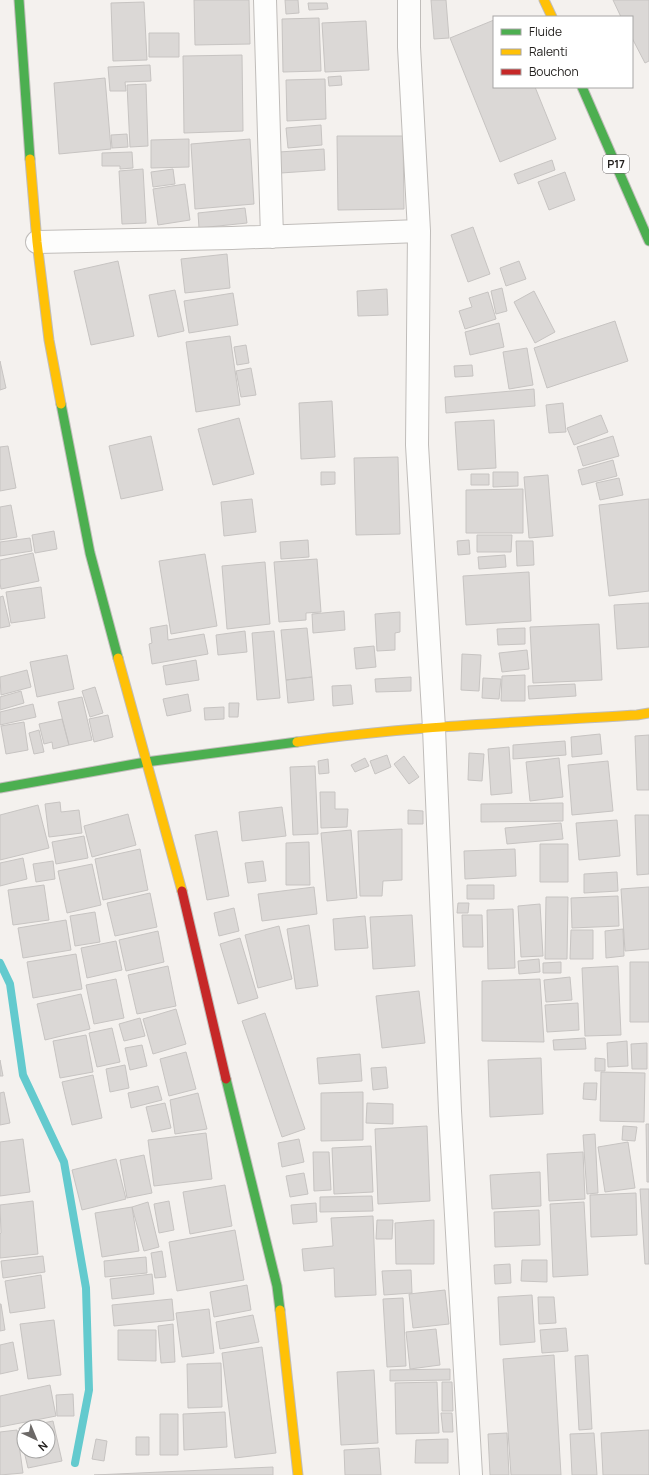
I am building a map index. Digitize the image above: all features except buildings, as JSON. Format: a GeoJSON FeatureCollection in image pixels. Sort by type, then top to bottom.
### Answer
{"type":"FeatureCollection","features":[{"type":"Feature","properties":{"kind":"street"},"geometry":{"type":"LineString","coordinates":[[19,0],[28,141],[37,242],[49,340],[90,552],[189,919],[238,1132],[276,1286],[298,1475]]}},
{"type":"Feature","properties":{"kind":"street"},"geometry":{"type":"LineString","coordinates":[[265,0],[272,236]]}},
{"type":"Feature","properties":{"kind":"street"},"geometry":{"type":"LineString","coordinates":[[409,0],[409,47],[419,232],[417,445],[434,728],[450,1111],[471,1475]]}},
{"type":"Feature","properties":{"kind":"street"},"geometry":{"type":"LineString","coordinates":[[544,0],[552,16]]}},
{"type":"Feature","properties":{"kind":"street","name":"P17"},"geometry":{"type":"LineString","coordinates":[[582,88],[649,241]]}},
{"type":"Feature","properties":{"kind":"street"},"geometry":{"type":"LineString","coordinates":[[37,242],[419,232]]}},
{"type":"Feature","properties":{"kind":"street"},"geometry":{"type":"LineString","coordinates":[[0,788],[146,762],[338,736],[649,713]]}},
{"type":"Feature","properties":{"kind":"waterway"},"geometry":{"type":"LineString","coordinates":[[0,963],[10,984],[23,1075],[64,1162],[86,1288],[89,1390],[75,1463]]}},
{"type":"Feature","properties":{"kind":"traffic: fast"},"geometry":{"type":"LineString","coordinates":[[19,0],[30,159]]}},
{"type":"Feature","properties":{"kind":"traffic: fast"},"geometry":{"type":"LineString","coordinates":[[582,88],[649,241]]}},
{"type":"Feature","properties":{"kind":"traffic: fast"},"geometry":{"type":"LineString","coordinates":[[61,404],[90,553],[118,658]]}},
{"type":"Feature","properties":{"kind":"traffic: fast"},"geometry":{"type":"LineString","coordinates":[[0,788],[146,762],[297,742]]}},
{"type":"Feature","properties":{"kind":"traffic: fast"},"geometry":{"type":"LineString","coordinates":[[226,1079],[277,1286],[280,1310]]}},
{"type":"Feature","properties":{"kind":"traffic: slow"},"geometry":{"type":"LineString","coordinates":[[544,0],[552,16]]}},
{"type":"Feature","properties":{"kind":"traffic: slow"},"geometry":{"type":"LineString","coordinates":[[30,159],[37,242],[49,340],[61,404]]}},
{"type":"Feature","properties":{"kind":"traffic: slow"},"geometry":{"type":"LineString","coordinates":[[118,658],[182,891]]}},
{"type":"Feature","properties":{"kind":"traffic: slow"},"geometry":{"type":"LineString","coordinates":[[297,742],[424,728],[649,713]]}},
{"type":"Feature","properties":{"kind":"traffic: slow"},"geometry":{"type":"LineString","coordinates":[[280,1310],[298,1475]]}},
{"type":"Feature","properties":{"kind":"traffic: jam"},"geometry":{"type":"LineString","coordinates":[[182,891],[226,1079]]}}]}
